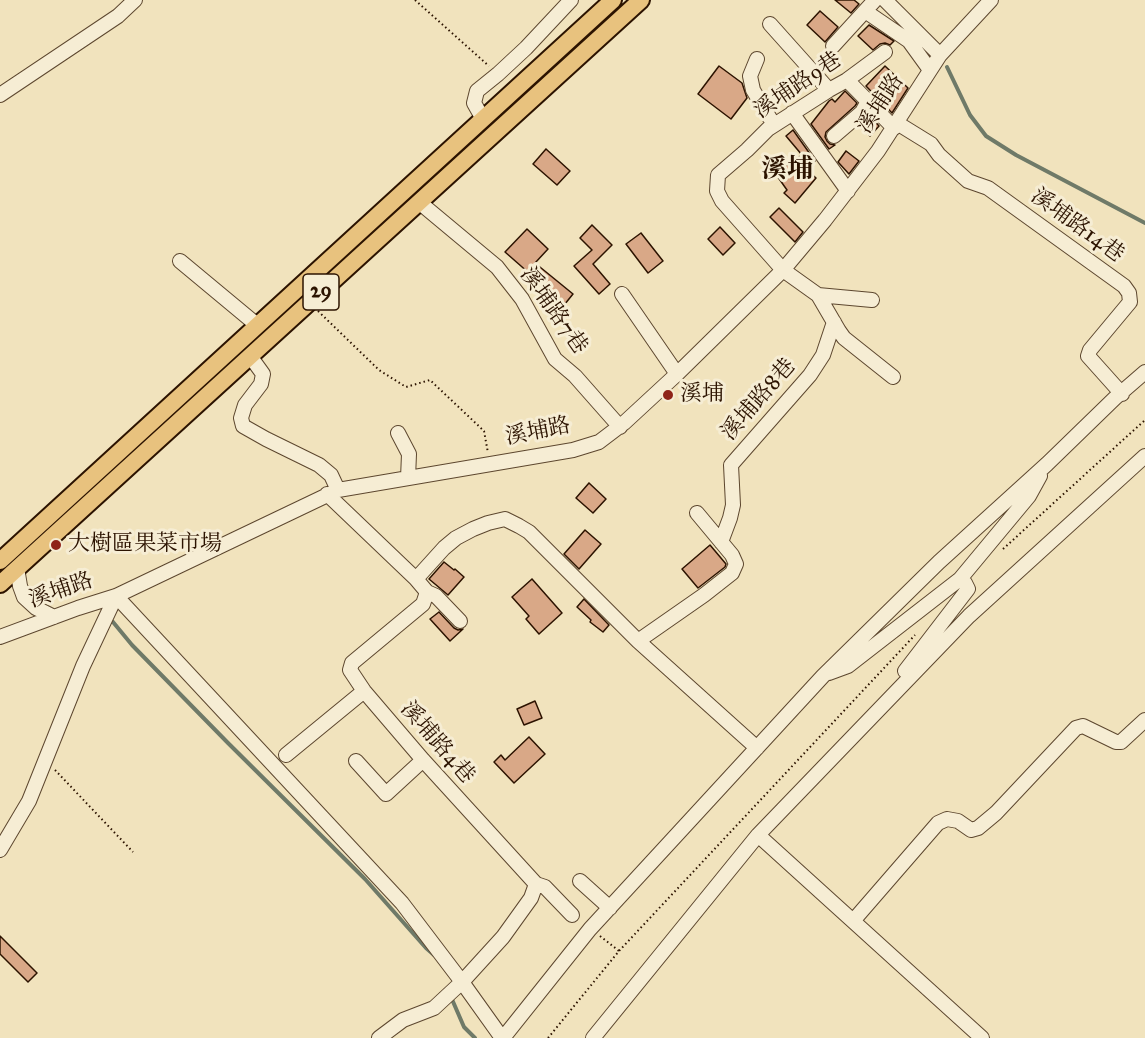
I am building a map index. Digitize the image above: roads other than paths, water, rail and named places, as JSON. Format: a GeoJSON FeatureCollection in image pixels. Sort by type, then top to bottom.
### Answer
{"type":"FeatureCollection","features":[{"type":"Feature","properties":{"kind":"main road","name":"29"},"geometry":{"type":"LineString","coordinates":[[0,561],[613,0]]}},
{"type":"Feature","properties":{"kind":"main road","name":"溪埔路"},"geometry":{"type":"LineString","coordinates":[[0,584],[641,0]]}},
{"type":"Feature","properties":{"kind":"street"},"geometry":{"type":"LineString","coordinates":[[0,96],[118,16],[135,0]]}},
{"type":"Feature","properties":{"kind":"street"},"geometry":{"type":"LineString","coordinates":[[483,119],[474,103],[477,91],[526,48],[571,0]]}},
{"type":"Feature","properties":{"kind":"street"},"geometry":{"type":"LineString","coordinates":[[885,0],[940,55]]}},
{"type":"Feature","properties":{"kind":"street","name":"溪埔路"},"geometry":{"type":"LineString","coordinates":[[0,637],[116,596],[333,492],[573,450],[599,442],[620,427],[783,270],[848,191],[895,125],[940,55],[991,0]]}},
{"type":"Feature","properties":{"kind":"street"},"geometry":{"type":"LineString","coordinates":[[833,46],[869,6],[909,41],[930,70]]}},
{"type":"Feature","properties":{"kind":"street"},"geometry":{"type":"LineString","coordinates":[[770,24],[829,90]]}},
{"type":"Feature","properties":{"kind":"street","name":"溪埔路9巷"},"geometry":{"type":"LineString","coordinates":[[818,295],[783,270],[722,201],[717,191],[718,175],[768,129],[848,80],[885,52]]}},
{"type":"Feature","properties":{"kind":"street"},"geometry":{"type":"LineString","coordinates":[[757,59],[750,76],[753,90],[774,125]]}},
{"type":"Feature","properties":{"kind":"street"},"geometry":{"type":"LineString","coordinates":[[848,80],[895,125]]}},
{"type":"Feature","properties":{"kind":"street"},"geometry":{"type":"LineString","coordinates":[[834,136],[862,112],[868,101]]}},
{"type":"Feature","properties":{"kind":"street"},"geometry":{"type":"LineString","coordinates":[[792,113],[848,191]]}},
{"type":"Feature","properties":{"kind":"street","name":"溪埔路14巷"},"geometry":{"type":"LineString","coordinates":[[895,125],[931,144],[939,155],[968,181],[988,188],[1124,286],[1129,293],[1130,302],[1090,350],[1088,356],[1122,394]]}},
{"type":"Feature","properties":{"kind":"street","name":"溪埔路7巷"},"geometry":{"type":"LineString","coordinates":[[418,202],[497,267],[522,299],[555,359],[575,376],[620,427]]}},
{"type":"Feature","properties":{"kind":"street"},"geometry":{"type":"LineString","coordinates":[[180,261],[257,325]]}},
{"type":"Feature","properties":{"kind":"street"},"geometry":{"type":"LineString","coordinates":[[622,294],[676,374]]}},
{"type":"Feature","properties":{"kind":"street"},"geometry":{"type":"LineString","coordinates":[[818,295],[872,300]]}},
{"type":"Feature","properties":{"kind":"street"},"geometry":{"type":"LineString","coordinates":[[818,295],[844,338],[893,377]]}},
{"type":"Feature","properties":{"kind":"street","name":"溪埔路8巷"},"geometry":{"type":"LineString","coordinates":[[721,542],[733,505],[731,465],[810,375],[823,355],[834,322]]}},
{"type":"Feature","properties":{"kind":"street"},"geometry":{"type":"LineString","coordinates":[[250,356],[263,374],[261,384],[245,405],[241,418],[243,426],[319,465],[330,475],[333,492],[427,592],[436,596],[460,621]]}},
{"type":"Feature","properties":{"kind":"street"},"geometry":{"type":"LineString","coordinates":[[0,850],[29,801],[83,666],[116,596],[402,903],[502,1038],[590,929],[823,676],[939,562],[1145,372]]}},
{"type":"Feature","properties":{"kind":"street"},"geometry":{"type":"LineString","coordinates":[[398,433],[408,454],[408,478]]}},
{"type":"Feature","properties":{"kind":"street"},"geometry":{"type":"LineString","coordinates":[[593,1038],[758,835],[969,616],[1145,456]]}},
{"type":"Feature","properties":{"kind":"street"},"geometry":{"type":"LineString","coordinates":[[823,676],[848,666],[960,579],[1029,496],[1047,464]]}},
{"type":"Feature","properties":{"kind":"street"},"geometry":{"type":"LineString","coordinates":[[638,641],[704,596],[732,573],[736,564],[732,555],[697,513]]}},
{"type":"Feature","properties":{"kind":"street"},"geometry":{"type":"LineString","coordinates":[[416,579],[456,538],[488,523],[505,519],[529,532],[638,641],[758,748]]}},
{"type":"Feature","properties":{"kind":"street"},"geometry":{"type":"LineString","coordinates":[[17,568],[24,597],[36,608],[54,617]]}},
{"type":"Feature","properties":{"kind":"street"},"geometry":{"type":"LineString","coordinates":[[882,705],[896,683],[968,589],[960,579]]}},
{"type":"Feature","properties":{"kind":"street","name":"溪埔路4巷"},"geometry":{"type":"LineString","coordinates":[[427,592],[423,604],[352,663],[350,670],[364,691],[423,760],[536,884],[545,887],[572,915]]}},
{"type":"Feature","properties":{"kind":"street"},"geometry":{"type":"LineString","coordinates":[[286,755],[364,691]]}},
{"type":"Feature","properties":{"kind":"street"},"geometry":{"type":"LineString","coordinates":[[854,921],[938,823],[947,819],[958,821],[971,830],[978,828],[996,813],[1076,728],[1083,726],[1116,742],[1121,742],[1145,720]]}},
{"type":"Feature","properties":{"kind":"street"},"geometry":{"type":"LineString","coordinates":[[356,760],[386,794],[423,760]]}},
{"type":"Feature","properties":{"kind":"street"},"geometry":{"type":"LineString","coordinates":[[758,835],[982,1038]]}},
{"type":"Feature","properties":{"kind":"street"},"geometry":{"type":"LineString","coordinates":[[580,881],[610,908]]}},
{"type":"Feature","properties":{"kind":"street"},"geometry":{"type":"LineString","coordinates":[[379,1038],[403,1020],[434,1008],[462,982],[503,937],[531,898],[536,884]]}},
{"type":"Feature","properties":{"kind":"waterway"},"geometry":{"type":"LineString","coordinates":[[947,67],[970,115],[986,136],[1016,155],[1145,223]]}},
{"type":"Feature","properties":{"kind":"waterway"},"geometry":{"type":"LineString","coordinates":[[110,618],[110,621],[132,645],[365,879],[434,955]]}},
{"type":"Feature","properties":{"kind":"waterway"},"geometry":{"type":"LineString","coordinates":[[451,997],[464,1027],[475,1038]]}},
{"type":"Feature","properties":{"kind":"place","name":"溪埔"},"geometry":{"type":"Point","coordinates":[668,395]}},
{"type":"Feature","properties":{"kind":"place","name":"大樹區果菜市場"},"geometry":{"type":"Point","coordinates":[56,545]}},
{"type":"Feature","properties":{"kind":"district","name":"溪埔"},"geometry":{"type":"Point","coordinates":[787,171]}}]}
